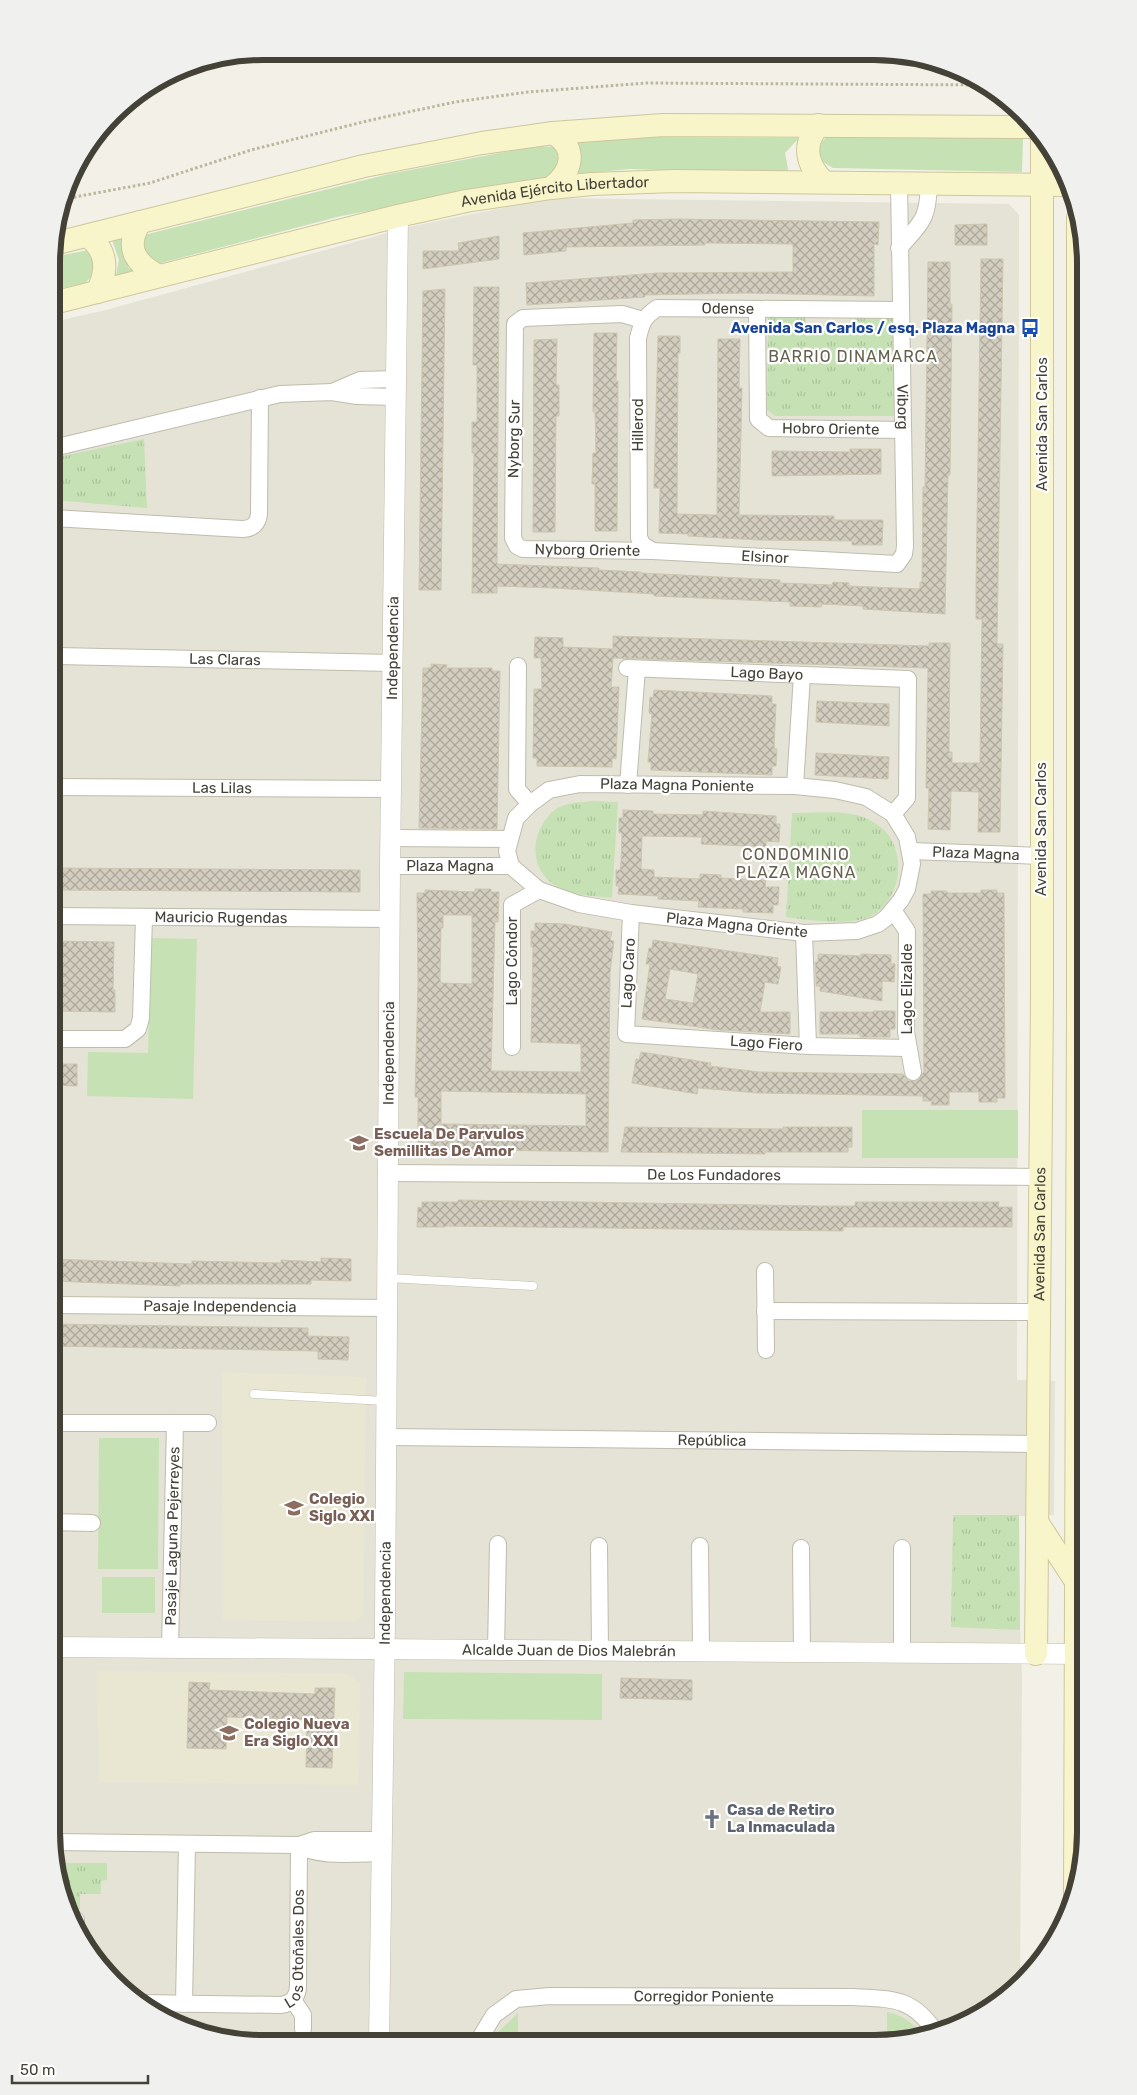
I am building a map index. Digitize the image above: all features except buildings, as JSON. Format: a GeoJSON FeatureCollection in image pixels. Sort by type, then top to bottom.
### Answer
{"type":"FeatureCollection","features":[{"type":"Feature","properties":{"kind":"main road"},"geometry":{"type":"LineString","coordinates":[[61,242],[364,166],[482,143],[553,133],[663,125],[1025,127]]}},
{"type":"Feature","properties":{"kind":"main road"},"geometry":{"type":"LineString","coordinates":[[819,125],[810,138],[807,154],[814,171],[823,181]]}},
{"type":"Feature","properties":{"kind":"main road"},"geometry":{"type":"LineString","coordinates":[[551,188],[564,175],[570,161],[567,145],[560,137],[553,133]]}},
{"type":"Feature","properties":{"kind":"main road","name":"Avenida San Carlos"},"geometry":{"type":"LineString","coordinates":[[1036,1654],[1041,1176],[1042,149]]}},
{"type":"Feature","properties":{"kind":"main road","name":"Avenida Ejército Libertador"},"geometry":{"type":"LineString","coordinates":[[60,301],[398,216],[466,201],[551,188],[634,181],[823,181],[1062,185]]}},
{"type":"Feature","properties":{"kind":"main road"},"geometry":{"type":"LineString","coordinates":[[140,222],[133,234],[132,249],[140,263],[159,276]]}},
{"type":"Feature","properties":{"kind":"main road"},"geometry":{"type":"LineString","coordinates":[[87,236],[98,245],[104,256],[104,277],[97,292]]}},
{"type":"Feature","properties":{"kind":"main road"},"geometry":{"type":"LineString","coordinates":[[1041,778],[1060,774],[1077,779]]}},
{"type":"Feature","properties":{"kind":"main road"},"geometry":{"type":"LineString","coordinates":[[1077,1424],[1075,1580],[1077,1610]]}},
{"type":"Feature","properties":{"kind":"main road"},"geometry":{"type":"LineString","coordinates":[[1037,1522],[1075,1580]]}},
{"type":"Feature","properties":{"kind":"main road"},"geometry":{"type":"LineString","coordinates":[[1049,1542],[1065,1541],[1070,1537],[1076,1526]]}},
{"type":"Feature","properties":{"kind":"main road"},"geometry":{"type":"LineString","coordinates":[[1076,1852],[1077,1800]]}},
{"type":"Feature","properties":{"kind":"street","name":"Viborg"},"geometry":{"type":"LineString","coordinates":[[897,564],[904,554],[905,546],[899,182]]}},
{"type":"Feature","properties":{"kind":"street"},"geometry":{"type":"LineString","coordinates":[[899,248],[920,224],[926,214],[929,183]]}},
{"type":"Feature","properties":{"kind":"street","name":"Independencia"},"geometry":{"type":"LineString","coordinates":[[379,2035],[375,1845],[384,1650],[390,866],[398,216]]}},
{"type":"Feature","properties":{"kind":"street","name":"Odense"},"geometry":{"type":"LineString","coordinates":[[645,317],[657,308],[900,310]]}},
{"type":"Feature","properties":{"kind":"street","name":"Hobro Oriente"},"geometry":{"type":"LineString","coordinates":[[757,309],[758,419],[762,423],[769,428],[903,430]]}},
{"type":"Feature","properties":{"kind":"street","name":"Nyborg Sur"},"geometry":{"type":"LineString","coordinates":[[523,548],[517,546],[513,538],[515,324],[522,318],[622,314],[645,317]]}},
{"type":"Feature","properties":{"kind":"street","name":"Hillerod"},"geometry":{"type":"LineString","coordinates":[[645,317],[638,338],[639,538],[643,545],[653,551]]}},
{"type":"Feature","properties":{"kind":"street"},"geometry":{"type":"LineString","coordinates":[[60,446],[260,398],[292,393],[332,392],[356,396],[396,388]]}},
{"type":"Feature","properties":{"kind":"street"},"geometry":{"type":"LineString","coordinates":[[60,518],[242,529],[252,527],[259,514],[260,398]]}},
{"type":"Feature","properties":{"kind":"street","name":"Nyborg Oriente"},"geometry":{"type":"LineString","coordinates":[[523,548],[653,551]]}},
{"type":"Feature","properties":{"kind":"street","name":"Elsinor"},"geometry":{"type":"LineString","coordinates":[[653,551],[897,564]]}},
{"type":"Feature","properties":{"kind":"street","name":"Las Claras"},"geometry":{"type":"LineString","coordinates":[[60,656],[392,662]]}},
{"type":"Feature","properties":{"kind":"street"},"geometry":{"type":"LineString","coordinates":[[518,666],[517,790],[530,804]]}},
{"type":"Feature","properties":{"kind":"street","name":"Lago Bayo"},"geometry":{"type":"LineString","coordinates":[[628,785],[632,668],[908,678],[907,798],[893,814]]}},
{"type":"Feature","properties":{"kind":"street"},"geometry":{"type":"LineString","coordinates":[[795,786],[802,675]]}},
{"type":"Feature","properties":{"kind":"street","name":"Plaza Magna Poniente"},"geometry":{"type":"LineString","coordinates":[[511,866],[507,851],[516,818],[530,804],[549,790],[580,784],[795,786],[835,790],[866,797],[893,814]]}},
{"type":"Feature","properties":{"kind":"street","name":"Las Lilas"},"geometry":{"type":"LineString","coordinates":[[60,787],[391,788]]}},
{"type":"Feature","properties":{"kind":"street","name":"Plaza Magna Oriente"},"geometry":{"type":"LineString","coordinates":[[511,866],[538,890],[579,904],[631,913],[804,933],[857,931],[878,924],[893,910],[907,889],[911,870],[911,851],[907,837],[893,814]]}},
{"type":"Feature","properties":{"kind":"street","name":"Plaza Magna"},"geometry":{"type":"LineString","coordinates":[[391,838],[509,839]]}},
{"type":"Feature","properties":{"kind":"street","name":"Plaza Magna"},"geometry":{"type":"LineString","coordinates":[[911,851],[1041,856]]}},
{"type":"Feature","properties":{"kind":"street","name":"Plaza Magna"},"geometry":{"type":"LineString","coordinates":[[390,866],[511,866]]}},
{"type":"Feature","properties":{"kind":"street","name":"Lago Cóndor"},"geometry":{"type":"LineString","coordinates":[[514,1048],[512,905],[538,890]]}},
{"type":"Feature","properties":{"kind":"street","name":"Lago Elizalde"},"geometry":{"type":"LineString","coordinates":[[893,910],[907,931],[908,1048],[912,1072]]}},
{"type":"Feature","properties":{"kind":"street","name":"Lago Caro"},"geometry":{"type":"LineString","coordinates":[[626,1034],[631,913]]}},
{"type":"Feature","properties":{"kind":"street","name":"Mauricio Rugendas"},"geometry":{"type":"LineString","coordinates":[[60,916],[390,919]]}},
{"type":"Feature","properties":{"kind":"street"},"geometry":{"type":"LineString","coordinates":[[60,1039],[125,1039],[138,1029],[141,1018],[144,917]]}},
{"type":"Feature","properties":{"kind":"street"},"geometry":{"type":"LineString","coordinates":[[804,933],[808,1046]]}},
{"type":"Feature","properties":{"kind":"street","name":"Lago Fiero"},"geometry":{"type":"LineString","coordinates":[[626,1034],[808,1046],[908,1048]]}},
{"type":"Feature","properties":{"kind":"street","name":"De Los Fundadores"},"geometry":{"type":"LineString","coordinates":[[388,1173],[1041,1176]]}},
{"type":"Feature","properties":{"kind":"street"},"geometry":{"type":"LineString","coordinates":[[765,1271],[766,1350]]}},
{"type":"Feature","properties":{"kind":"street","name":"Pasaje Independencia"},"geometry":{"type":"LineString","coordinates":[[60,1305],[388,1308]]}},
{"type":"Feature","properties":{"kind":"street"},"geometry":{"type":"LineString","coordinates":[[765,1311],[1040,1312]]}},
{"type":"Feature","properties":{"kind":"street"},"geometry":{"type":"LineString","coordinates":[[60,1423],[208,1423]]}},
{"type":"Feature","properties":{"kind":"street","name":"Pasaje Laguna Pejerreyes"},"geometry":{"type":"LineString","coordinates":[[170,1648],[175,1423]]}},
{"type":"Feature","properties":{"kind":"street","name":"República"},"geometry":{"type":"LineString","coordinates":[[386,1437],[1038,1444]]}},
{"type":"Feature","properties":{"kind":"street"},"geometry":{"type":"LineString","coordinates":[[60,1522],[92,1523]]}},
{"type":"Feature","properties":{"kind":"street"},"geometry":{"type":"LineString","coordinates":[[496,1650],[498,1544]]}},
{"type":"Feature","properties":{"kind":"street"},"geometry":{"type":"LineString","coordinates":[[599,1546],[600,1651]]}},
{"type":"Feature","properties":{"kind":"street"},"geometry":{"type":"LineString","coordinates":[[700,1546],[700,1652]]}},
{"type":"Feature","properties":{"kind":"street"},"geometry":{"type":"LineString","coordinates":[[801,1548],[802,1653]]}},
{"type":"Feature","properties":{"kind":"street"},"geometry":{"type":"LineString","coordinates":[[902,1548],[902,1653]]}},
{"type":"Feature","properties":{"kind":"street","name":"Alcalde Juan de Dios Malebrán"},"geometry":{"type":"LineString","coordinates":[[60,1646],[1077,1654]]}},
{"type":"Feature","properties":{"kind":"street"},"geometry":{"type":"LineString","coordinates":[[60,1842],[299,1845],[304,1849],[316,1852],[375,1845]]}},
{"type":"Feature","properties":{"kind":"street"},"geometry":{"type":"LineString","coordinates":[[184,2004],[187,1844]]}},
{"type":"Feature","properties":{"kind":"street","name":"Los Otoñales Dos"},"geometry":{"type":"LineString","coordinates":[[154,2003],[280,2005],[293,2000],[298,1992],[299,1845]]}},
{"type":"Feature","properties":{"kind":"street","name":"Corregidor Poniente"},"geometry":{"type":"LineString","coordinates":[[482,2035],[494,2015],[516,1999],[550,1996],[852,1997],[887,1999],[906,2003],[918,2011],[932,2026]]}},
{"type":"Feature","properties":{"kind":"street"},"geometry":{"type":"LineString","coordinates":[[293,2000],[302,2016],[303,2029]]}},
{"type":"Feature","properties":{"kind":"lane"},"geometry":{"type":"LineString","coordinates":[[388,1278],[533,1286]]}},
{"type":"Feature","properties":{"kind":"lane"},"geometry":{"type":"LineString","coordinates":[[254,1394],[387,1401]]}},
{"type":"Feature","properties":{"kind":"path"},"geometry":{"type":"LineString","coordinates":[[71,198],[150,182],[250,150],[371,120],[455,102],[528,92],[647,83],[971,85]]}},
{"type":"Feature","properties":{"kind":"shaded area"},"geometry":{"type":"Polygon","coordinates":[[[553,198],[1009,204],[1019,215],[1017,1380],[1055,1381],[1054,1515],[1019,1516],[1022,1678],[1020,1972],[1008,1985],[987,2001],[951,2020],[926,2028],[887,2035],[250,2035],[224,2031],[186,2020],[173,2014],[150,2001],[129,1985],[110,1966],[94,1945],[75,1909],[67,1884],[60,1845],[60,320],[106,310],[413,226],[553,198]]]}},
{"type":"Feature","properties":{"kind":"shaded area","name":"Colegio Siglo XXI"},"geometry":{"type":"Polygon","coordinates":[[[222,1372],[366,1377],[363,1615],[354,1622],[223,1620],[222,1372]]]}},
{"type":"Feature","properties":{"kind":"shaded area","name":"Colegio Nueva Era Siglo XXI"},"geometry":{"type":"Polygon","coordinates":[[[97,1671],[349,1674],[360,1684],[358,1785],[99,1782],[97,1671]]]}},
{"type":"Feature","properties":{"kind":"green space"},"geometry":{"type":"Polygon","coordinates":[[[828,134],[1023,138],[1022,172],[833,168],[818,159],[820,145],[828,134]]]}},
{"type":"Feature","properties":{"kind":"green space"},"geometry":{"type":"Polygon","coordinates":[[[646,137],[799,138],[785,153],[789,174],[629,169],[572,175],[580,156],[579,142],[646,137]]]}},
{"type":"Feature","properties":{"kind":"green space"},"geometry":{"type":"Polygon","coordinates":[[[536,146],[557,147],[564,152],[553,177],[341,216],[157,264],[140,250],[140,236],[389,174],[536,146]]]}},
{"type":"Feature","properties":{"kind":"green space"},"geometry":{"type":"Polygon","coordinates":[[[127,235],[128,268],[137,272],[115,279],[119,260],[112,240],[127,235]]]}},
{"type":"Feature","properties":{"kind":"green space"},"geometry":{"type":"Polygon","coordinates":[[[94,249],[97,271],[85,283],[60,288],[60,256],[94,249]]]}},
{"type":"Feature","properties":{"kind":"green space","name":"BARRIO DINAMARCA"},"geometry":{"type":"Polygon","coordinates":[[[773,315],[804,315],[807,325],[855,324],[855,315],[893,317],[894,416],[775,416],[767,410],[768,319],[773,315]]]}},
{"type":"Feature","properties":{"kind":"green space"},"geometry":{"type":"Polygon","coordinates":[[[144,439],[147,508],[60,501],[60,457],[144,439]]]}},
{"type":"Feature","properties":{"kind":"green space"},"geometry":{"type":"Polygon","coordinates":[[[593,801],[618,802],[612,898],[580,894],[562,889],[544,876],[536,857],[537,837],[541,827],[551,813],[566,805],[593,801]]]}},
{"type":"Feature","properties":{"kind":"green space"},"geometry":{"type":"Polygon","coordinates":[[[831,812],[851,814],[868,819],[884,830],[892,841],[896,852],[898,874],[891,896],[876,913],[867,918],[844,922],[786,917],[792,813],[831,812]]]}},
{"type":"Feature","properties":{"kind":"green space"},"geometry":{"type":"Polygon","coordinates":[[[151,938],[197,939],[193,1099],[87,1096],[88,1052],[148,1053],[151,938]]]}},
{"type":"Feature","properties":{"kind":"green space"},"geometry":{"type":"Polygon","coordinates":[[[862,1110],[1018,1110],[1018,1158],[862,1158],[862,1110]]]}},
{"type":"Feature","properties":{"kind":"green space"},"geometry":{"type":"Polygon","coordinates":[[[99,1438],[159,1438],[158,1569],[98,1569],[99,1438]]]}},
{"type":"Feature","properties":{"kind":"green space"},"geometry":{"type":"Polygon","coordinates":[[[953,1515],[1019,1515],[1020,1630],[951,1627],[953,1515]]]}},
{"type":"Feature","properties":{"kind":"green space"},"geometry":{"type":"Polygon","coordinates":[[[102,1577],[155,1577],[155,1613],[102,1613],[102,1577]]]}},
{"type":"Feature","properties":{"kind":"green space"},"geometry":{"type":"Polygon","coordinates":[[[404,1672],[602,1674],[602,1720],[403,1719],[404,1672]]]}},
{"type":"Feature","properties":{"kind":"green space"},"geometry":{"type":"Polygon","coordinates":[[[63,1863],[107,1863],[107,1880],[101,1881],[101,1894],[80,1894],[80,1909],[75,1909],[63,1863]]]}},
{"type":"Feature","properties":{"kind":"green space"},"geometry":{"type":"Polygon","coordinates":[[[887,2012],[907,2020],[918,2030],[913,2031],[887,2035],[887,2012]]]}},
{"type":"Feature","properties":{"kind":"green space"},"geometry":{"type":"Polygon","coordinates":[[[518,2013],[518,2035],[495,2035],[518,2013]]]}},
{"type":"Feature","properties":{"kind":"place","name":"Avenida San Carlos / esq. Plaza Magna"},"geometry":{"type":"Point","coordinates":[1030,328]}},
{"type":"Feature","properties":{"kind":"place","name":"Escuela De Parvulos Semillitas De Amor"},"geometry":{"type":"Point","coordinates":[359,1143]}},
{"type":"Feature","properties":{"kind":"place","name":"Colegio Siglo XXI"},"geometry":{"type":"Point","coordinates":[294,1508]}},
{"type":"Feature","properties":{"kind":"place","name":"Colegio Nueva Era Siglo XXI"},"geometry":{"type":"Point","coordinates":[229,1733]}},
{"type":"Feature","properties":{"kind":"place","name":"Casa de Retiro La Inmaculada"},"geometry":{"type":"Point","coordinates":[712,1819]}},
{"type":"Feature","properties":{"kind":"district","name":"BARRIO DINAMARCA"},"geometry":{"type":"Point","coordinates":[853,356]}},
{"type":"Feature","properties":{"kind":"district","name":"CONDOMINIO PLAZA MAGNA"},"geometry":{"type":"Point","coordinates":[796,863]}}]}
